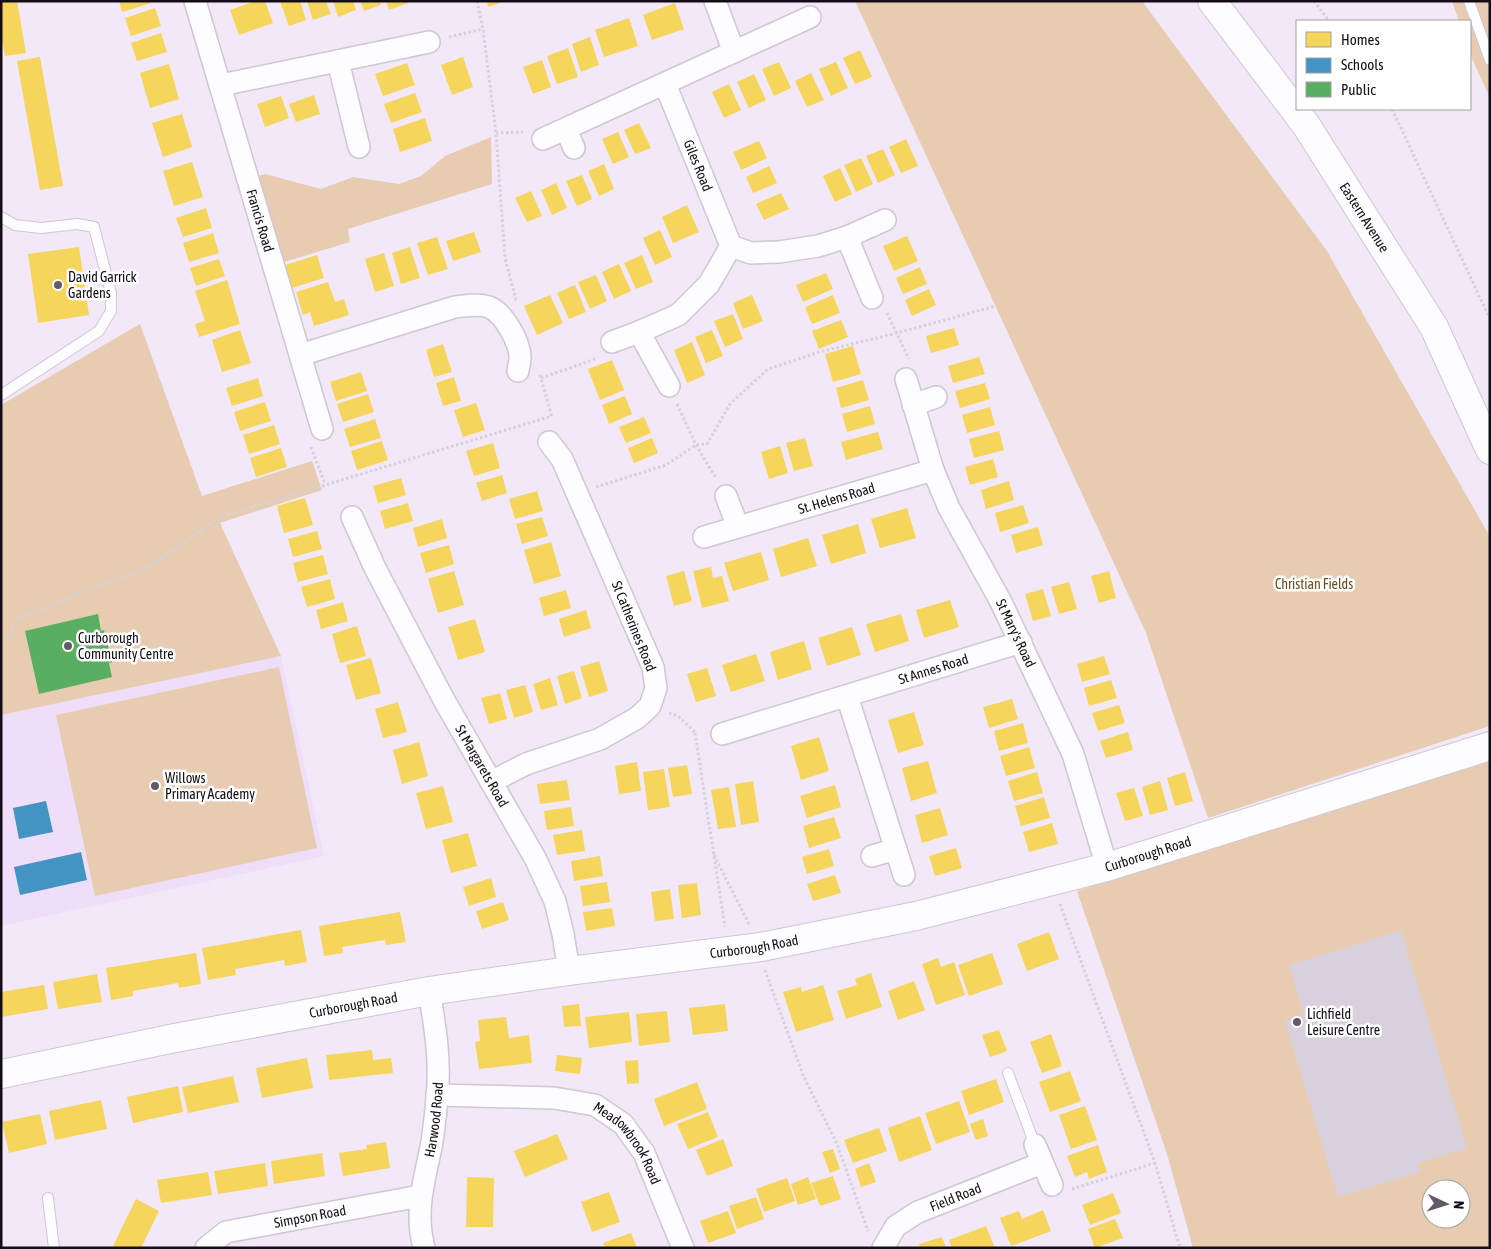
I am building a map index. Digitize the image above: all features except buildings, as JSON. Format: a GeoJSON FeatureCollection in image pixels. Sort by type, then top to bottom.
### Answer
{"type":"FeatureCollection","features":[{"type":"Feature","properties":{"kind":"main road","name":"Eastern Avenue"},"geometry":{"type":"LineString","coordinates":[[1212,1],[1306,125],[1434,327],[1490,450]]}},
{"type":"Feature","properties":{"kind":"main road","name":"Curborough Road"},"geometry":{"type":"LineString","coordinates":[[1,1074],[175,1038],[429,991],[761,947],[916,916],[1052,882],[1107,866],[1490,746]]}},
{"type":"Feature","properties":{"kind":"street","name":"Francis Road"},"geometry":{"type":"LineString","coordinates":[[195,1],[322,429]]}},
{"type":"Feature","properties":{"kind":"street"},"geometry":{"type":"LineString","coordinates":[[715,1],[734,52]]}},
{"type":"Feature","properties":{"kind":"street"},"geometry":{"type":"LineString","coordinates":[[543,139],[570,138],[665,84],[810,17]]}},
{"type":"Feature","properties":{"kind":"street"},"geometry":{"type":"LineString","coordinates":[[221,85],[429,42]]}},
{"type":"Feature","properties":{"kind":"street"},"geometry":{"type":"LineString","coordinates":[[338,61],[359,147]]}},
{"type":"Feature","properties":{"kind":"street","name":"Giles Road"},"geometry":{"type":"LineString","coordinates":[[665,84],[731,246]]}},
{"type":"Feature","properties":{"kind":"street"},"geometry":{"type":"LineString","coordinates":[[612,342],[678,315],[709,284],[731,246],[751,253],[779,252],[818,246],[846,237],[885,220]]}},
{"type":"Feature","properties":{"kind":"street"},"geometry":{"type":"LineString","coordinates":[[846,237],[872,298]]}},
{"type":"Feature","properties":{"kind":"street"},"geometry":{"type":"LineString","coordinates":[[300,355],[455,307],[479,304],[491,308],[504,319],[512,333],[521,358],[518,371]]}},
{"type":"Feature","properties":{"kind":"street"},"geometry":{"type":"LineString","coordinates":[[640,332],[669,386]]}},
{"type":"Feature","properties":{"kind":"street","name":"St Mary's Road"},"geometry":{"type":"LineString","coordinates":[[906,379],[933,470],[949,508],[1021,642],[1073,754],[1107,866]]}},
{"type":"Feature","properties":{"kind":"street"},"geometry":{"type":"LineString","coordinates":[[913,405],[936,397]]}},
{"type":"Feature","properties":{"kind":"street","name":"St Catherines Road"},"geometry":{"type":"LineString","coordinates":[[549,442],[562,459],[653,667],[656,688],[650,706]]}},
{"type":"Feature","properties":{"kind":"street","name":"St. Helens Road"},"geometry":{"type":"LineString","coordinates":[[704,537],[933,470]]}},
{"type":"Feature","properties":{"kind":"street"},"geometry":{"type":"LineString","coordinates":[[726,496],[738,527]]}},
{"type":"Feature","properties":{"kind":"street","name":"St Margarets Road"},"geometry":{"type":"LineString","coordinates":[[352,517],[382,564],[444,700],[535,858],[555,901],[564,934],[569,971]]}},
{"type":"Feature","properties":{"kind":"street","name":"St Annes Road"},"geometry":{"type":"LineString","coordinates":[[733,736],[847,696],[1021,642]]}},
{"type":"Feature","properties":{"kind":"street"},"geometry":{"type":"LineString","coordinates":[[847,696],[904,874]]}},
{"type":"Feature","properties":{"kind":"street"},"geometry":{"type":"LineString","coordinates":[[491,782],[526,764],[600,739],[637,718],[650,706]]}},
{"type":"Feature","properties":{"kind":"street"},"geometry":{"type":"LineString","coordinates":[[872,856],[896,849]]}},
{"type":"Feature","properties":{"kind":"street","name":"Harwood Road"},"geometry":{"type":"LineString","coordinates":[[424,1248],[420,1233],[420,1196],[432,1142],[438,1095],[438,1049],[429,991]]}},
{"type":"Feature","properties":{"kind":"street","name":"Meadowbrook Road"},"geometry":{"type":"LineString","coordinates":[[438,1095],[554,1098],[595,1105],[623,1124],[644,1153],[683,1248]]}},
{"type":"Feature","properties":{"kind":"street"},"geometry":{"type":"LineString","coordinates":[[1039,1154],[1052,1185]]}},
{"type":"Feature","properties":{"kind":"street","name":"Field Road"},"geometry":{"type":"LineString","coordinates":[[877,1243],[896,1226],[918,1212],[1039,1154]]}},
{"type":"Feature","properties":{"kind":"street","name":"Simpson Road"},"geometry":{"type":"LineString","coordinates":[[206,1248],[226,1232],[420,1196]]}},
{"type":"Feature","properties":{"kind":"lane"},"geometry":{"type":"LineString","coordinates":[[1469,1],[1490,60]]}},
{"type":"Feature","properties":{"kind":"lane"},"geometry":{"type":"LineString","coordinates":[[1,217],[15,225],[41,228],[77,224],[94,227],[111,293],[111,311],[99,331],[1,395]]}},
{"type":"Feature","properties":{"kind":"lane"},"geometry":{"type":"LineString","coordinates":[[1008,1073],[1039,1154]]}},
{"type":"Feature","properties":{"kind":"lane"},"geometry":{"type":"LineString","coordinates":[[48,1198],[54,1248]]}},
{"type":"Feature","properties":{"kind":"path"},"geometry":{"type":"LineString","coordinates":[[477,1],[483,29],[496,133],[505,258],[518,307]]}},
{"type":"Feature","properties":{"kind":"path"},"geometry":{"type":"LineString","coordinates":[[1314,1],[1328,20]]}},
{"type":"Feature","properties":{"kind":"path"},"geometry":{"type":"LineString","coordinates":[[429,42],[483,29]]}},
{"type":"Feature","properties":{"kind":"path"},"geometry":{"type":"LineString","coordinates":[[1392,110],[1490,319]]}},
{"type":"Feature","properties":{"kind":"path"},"geometry":{"type":"LineString","coordinates":[[872,298],[880,299],[913,366],[906,379]]}},
{"type":"Feature","properties":{"kind":"path"},"geometry":{"type":"LineString","coordinates":[[576,493],[666,465],[696,445],[707,444],[730,404],[768,369],[819,352],[996,306]]}},
{"type":"Feature","properties":{"kind":"path"},"geometry":{"type":"LineString","coordinates":[[542,378],[608,355],[612,342]]}},
{"type":"Feature","properties":{"kind":"path"},"geometry":{"type":"LineString","coordinates":[[539,370],[552,416],[549,442]]}},
{"type":"Feature","properties":{"kind":"path"},"geometry":{"type":"LineString","coordinates":[[669,386],[696,445],[726,496]]}},
{"type":"Feature","properties":{"kind":"path"},"geometry":{"type":"LineString","coordinates":[[1,636],[10,638],[18,618],[149,567],[220,517],[552,416]]}},
{"type":"Feature","properties":{"kind":"path"},"geometry":{"type":"LineString","coordinates":[[322,429],[306,433],[325,484]]}},
{"type":"Feature","properties":{"kind":"path"},"geometry":{"type":"LineString","coordinates":[[650,706],[678,716],[695,733],[729,951]]}},
{"type":"Feature","properties":{"kind":"path"},"geometry":{"type":"LineString","coordinates":[[714,855],[761,947],[766,976],[803,1075],[837,1144],[877,1243]]}},
{"type":"Feature","properties":{"kind":"path"},"geometry":{"type":"LineString","coordinates":[[1052,882],[1155,1163],[1180,1248]]}},
{"type":"Feature","properties":{"kind":"path"},"geometry":{"type":"LineString","coordinates":[[1052,1185],[1070,1190],[1155,1163]]}},
{"type":"Feature","properties":{"kind":"shaded area","name":"Willows Primary Academy"},"geometry":{"type":"Polygon","coordinates":[[[281,656],[324,856],[1,926],[1,715],[281,656]]]}},
{"type":"Feature","properties":{"kind":"green space","name":"Christian Fields"},"geometry":{"type":"Polygon","coordinates":[[[855,1],[1142,1],[1327,251],[1489,535],[1490,726],[1208,818],[1146,633],[855,1]]]}},
{"type":"Feature","properties":{"kind":"green space"},"geometry":{"type":"Polygon","coordinates":[[[1452,1],[1490,1],[1490,98],[1471,56],[1471,20],[1459,20],[1452,1]]]}},
{"type":"Feature","properties":{"kind":"green space"},"geometry":{"type":"Polygon","coordinates":[[[491,137],[492,184],[348,229],[350,242],[281,263],[255,177],[265,174],[321,189],[353,177],[399,184],[421,176],[445,156],[491,137]]]}},
{"type":"Feature","properties":{"kind":"green space"},"geometry":{"type":"Polygon","coordinates":[[[140,324],[202,496],[312,461],[322,490],[220,523],[281,656],[1,715],[1,405],[140,324]]]}},
{"type":"Feature","properties":{"kind":"green space","name":"Willows Primary Academy"},"geometry":{"type":"Polygon","coordinates":[[[279,667],[317,848],[95,896],[56,715],[279,667]]]}},
{"type":"Feature","properties":{"kind":"green space","name":"Lichfield Leisure Centre"},"geometry":{"type":"Polygon","coordinates":[[[1490,757],[1490,1248],[1193,1248],[1167,1154],[1077,891],[1490,757]]]}},
{"type":"Feature","properties":{"kind":"place","name":"David Garrick Gardens"},"geometry":{"type":"Point","coordinates":[58,285]}},
{"type":"Feature","properties":{"kind":"place","name":"Curborough Community Centre"},"geometry":{"type":"Point","coordinates":[68,646]}},
{"type":"Feature","properties":{"kind":"place","name":"Willows Primary Academy"},"geometry":{"type":"Point","coordinates":[155,786]}},
{"type":"Feature","properties":{"kind":"place","name":"Lichfield Leisure Centre"},"geometry":{"type":"Point","coordinates":[1297,1022]}}]}
